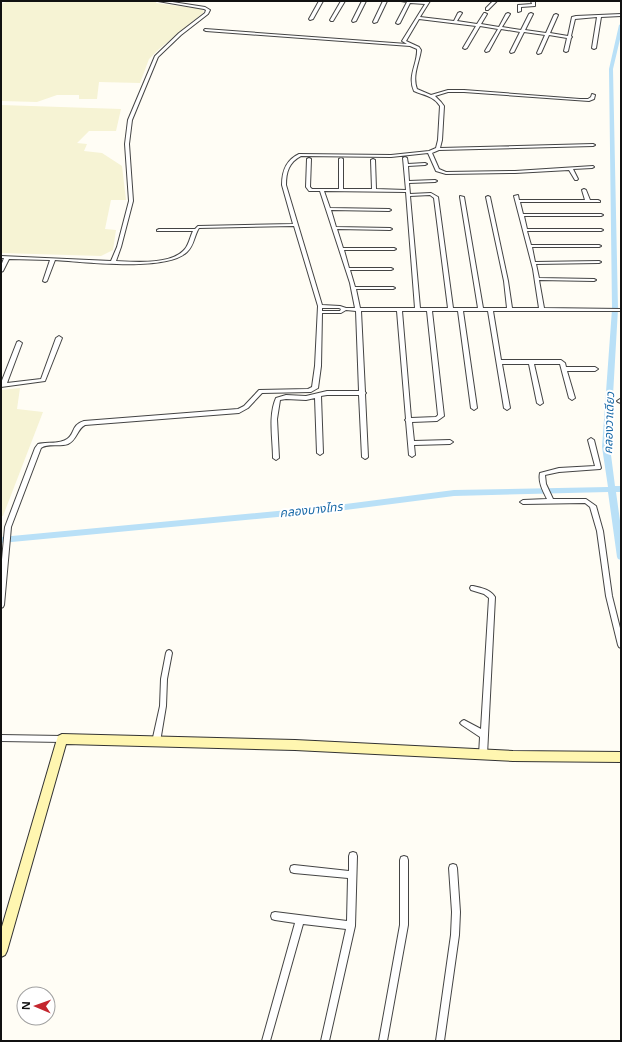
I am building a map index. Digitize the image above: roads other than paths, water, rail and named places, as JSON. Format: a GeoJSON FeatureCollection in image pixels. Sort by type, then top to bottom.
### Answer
{"type":"FeatureCollection","features":[{"type":"Feature","properties":{"kind":"street"},"geometry":{"type":"LineString","coordinates":[[113,262],[119,247],[131,201],[127,144],[130,120],[156,57],[180,34],[207,13],[208,10],[205,8],[160,1]]}},
{"type":"Feature","properties":{"kind":"street"},"geometry":{"type":"LineString","coordinates":[[311,19],[321,1]]}},
{"type":"Feature","properties":{"kind":"street"},"geometry":{"type":"LineString","coordinates":[[332,20],[343,1]]}},
{"type":"Feature","properties":{"kind":"street"},"geometry":{"type":"LineString","coordinates":[[354,21],[364,1]]}},
{"type":"Feature","properties":{"kind":"street"},"geometry":{"type":"LineString","coordinates":[[375,22],[385,1]]}},
{"type":"Feature","properties":{"kind":"street"},"geometry":{"type":"LineString","coordinates":[[403,1],[427,3]]}},
{"type":"Feature","properties":{"kind":"street"},"geometry":{"type":"LineString","coordinates":[[487,9],[495,1]]}},
{"type":"Feature","properties":{"kind":"street"},"geometry":{"type":"LineString","coordinates":[[520,11],[519,6],[534,5],[533,1]]}},
{"type":"Feature","properties":{"kind":"street"},"geometry":{"type":"LineString","coordinates":[[398,23],[410,2]]}},
{"type":"Feature","properties":{"kind":"street"},"geometry":{"type":"LineString","coordinates":[[427,3],[404,41],[418,48],[419,50],[413,87],[415,90],[432,96],[440,101],[442,106],[440,140],[438,148]]}},
{"type":"Feature","properties":{"kind":"street"},"geometry":{"type":"LineString","coordinates":[[455,22],[460,13]]}},
{"type":"Feature","properties":{"kind":"street"},"geometry":{"type":"LineString","coordinates":[[465,48],[486,14]]}},
{"type":"Feature","properties":{"kind":"street"},"geometry":{"type":"LineString","coordinates":[[487,51],[508,14]]}},
{"type":"Feature","properties":{"kind":"street"},"geometry":{"type":"LineString","coordinates":[[512,52],[531,14]]}},
{"type":"Feature","properties":{"kind":"street"},"geometry":{"type":"LineString","coordinates":[[539,53],[556,15]]}},
{"type":"Feature","properties":{"kind":"street"},"geometry":{"type":"LineString","coordinates":[[566,52],[573,18],[621,15]]}},
{"type":"Feature","properties":{"kind":"street"},"geometry":{"type":"LineString","coordinates":[[594,48],[599,16]]}},
{"type":"Feature","properties":{"kind":"street"},"geometry":{"type":"LineString","coordinates":[[417,18],[570,37]]}},
{"type":"Feature","properties":{"kind":"street"},"geometry":{"type":"LineString","coordinates":[[206,30],[411,45]]}},
{"type":"Feature","properties":{"kind":"street"},"geometry":{"type":"LineString","coordinates":[[432,96],[453,91],[589,100],[593,98],[593,95]]}},
{"type":"Feature","properties":{"kind":"street"},"geometry":{"type":"LineString","coordinates":[[1,605],[8,528],[38,448],[44,444],[64,443],[71,438],[76,427],[84,424],[239,411],[249,406],[261,391],[313,390],[315,388],[318,366],[320,309],[284,185],[285,168],[292,159],[305,155],[391,156],[430,152],[438,148],[593,145]]}},
{"type":"Feature","properties":{"kind":"street"},"geometry":{"type":"LineString","coordinates":[[430,152],[437,170],[446,173],[515,172],[592,167]]}},
{"type":"Feature","properties":{"kind":"street"},"geometry":{"type":"LineString","coordinates":[[405,158],[418,309]]}},
{"type":"Feature","properties":{"kind":"street"},"geometry":{"type":"LineString","coordinates":[[309,159],[309,189],[322,191],[374,191],[431,194],[436,197],[451,310]]}},
{"type":"Feature","properties":{"kind":"street"},"geometry":{"type":"LineString","coordinates":[[341,159],[341,191]]}},
{"type":"Feature","properties":{"kind":"street"},"geometry":{"type":"LineString","coordinates":[[373,160],[374,191]]}},
{"type":"Feature","properties":{"kind":"street"},"geometry":{"type":"LineString","coordinates":[[406,164],[425,164]]}},
{"type":"Feature","properties":{"kind":"street"},"geometry":{"type":"LineString","coordinates":[[571,169],[576,179]]}},
{"type":"Feature","properties":{"kind":"street"},"geometry":{"type":"LineString","coordinates":[[407,182],[435,181]]}},
{"type":"Feature","properties":{"kind":"street"},"geometry":{"type":"LineString","coordinates":[[584,190],[588,201]]}},
{"type":"Feature","properties":{"kind":"street"},"geometry":{"type":"LineString","coordinates":[[322,191],[341,248],[358,309],[365,457]]}},
{"type":"Feature","properties":{"kind":"street"},"geometry":{"type":"LineString","coordinates":[[462,197],[481,309]]}},
{"type":"Feature","properties":{"kind":"street"},"geometry":{"type":"LineString","coordinates":[[488,197],[506,281],[510,309]]}},
{"type":"Feature","properties":{"kind":"street"},"geometry":{"type":"LineString","coordinates":[[542,310],[537,279],[517,198],[588,201],[598,200]]}},
{"type":"Feature","properties":{"kind":"street"},"geometry":{"type":"LineString","coordinates":[[328,209],[389,210]]}},
{"type":"Feature","properties":{"kind":"street"},"geometry":{"type":"LineString","coordinates":[[521,215],[602,215]]}},
{"type":"Feature","properties":{"kind":"street"},"geometry":{"type":"LineString","coordinates":[[1,257],[113,262],[165,261],[176,258],[190,248],[198,227],[295,225]]}},
{"type":"Feature","properties":{"kind":"street"},"geometry":{"type":"LineString","coordinates":[[334,228],[390,229]]}},
{"type":"Feature","properties":{"kind":"street"},"geometry":{"type":"LineString","coordinates":[[159,230],[196,230]]}},
{"type":"Feature","properties":{"kind":"street"},"geometry":{"type":"LineString","coordinates":[[525,230],[601,230]]}},
{"type":"Feature","properties":{"kind":"street"},"geometry":{"type":"LineString","coordinates":[[529,246],[599,246]]}},
{"type":"Feature","properties":{"kind":"street"},"geometry":{"type":"LineString","coordinates":[[341,248],[394,249]]}},
{"type":"Feature","properties":{"kind":"street"},"geometry":{"type":"LineString","coordinates":[[1,271],[7,257]]}},
{"type":"Feature","properties":{"kind":"street"},"geometry":{"type":"LineString","coordinates":[[45,281],[53,259]]}},
{"type":"Feature","properties":{"kind":"street"},"geometry":{"type":"LineString","coordinates":[[533,262],[599,262]]}},
{"type":"Feature","properties":{"kind":"street"},"geometry":{"type":"LineString","coordinates":[[347,269],[391,269]]}},
{"type":"Feature","properties":{"kind":"street"},"geometry":{"type":"LineString","coordinates":[[537,279],[594,280]]}},
{"type":"Feature","properties":{"kind":"street"},"geometry":{"type":"LineString","coordinates":[[353,288],[393,288]]}},
{"type":"Feature","properties":{"kind":"street"},"geometry":{"type":"LineString","coordinates":[[320,309],[341,312],[345,309],[621,310]]}},
{"type":"Feature","properties":{"kind":"street"},"geometry":{"type":"LineString","coordinates":[[399,309],[412,455]]}},
{"type":"Feature","properties":{"kind":"street"},"geometry":{"type":"LineString","coordinates":[[490,309],[507,408]]}},
{"type":"Feature","properties":{"kind":"street"},"geometry":{"type":"LineString","coordinates":[[408,420],[437,419],[441,416],[429,310]]}},
{"type":"Feature","properties":{"kind":"street"},"geometry":{"type":"LineString","coordinates":[[460,310],[474,408]]}},
{"type":"Feature","properties":{"kind":"street"},"geometry":{"type":"LineString","coordinates":[[19,343],[2,385],[43,380],[59,338]]}},
{"type":"Feature","properties":{"kind":"street"},"geometry":{"type":"LineString","coordinates":[[499,362],[557,362],[563,364],[572,398]]}},
{"type":"Feature","properties":{"kind":"street"},"geometry":{"type":"LineString","coordinates":[[531,362],[540,403]]}},
{"type":"Feature","properties":{"kind":"street"},"geometry":{"type":"LineString","coordinates":[[565,369],[595,369]]}},
{"type":"Feature","properties":{"kind":"street"},"geometry":{"type":"LineString","coordinates":[[276,458],[278,399],[286,397],[306,398],[327,393],[363,393]]}},
{"type":"Feature","properties":{"kind":"street"},"geometry":{"type":"LineString","coordinates":[[318,395],[320,453]]}},
{"type":"Feature","properties":{"kind":"street"},"geometry":{"type":"LineString","coordinates":[[550,499],[541,477],[544,473],[559,470],[598,468],[591,440]]}},
{"type":"Feature","properties":{"kind":"street"},"geometry":{"type":"LineString","coordinates":[[411,443],[450,442]]}},
{"type":"Feature","properties":{"kind":"street"},"geometry":{"type":"LineString","coordinates":[[523,502],[550,499],[586,501],[593,506],[600,531],[608,596],[621,645]]}},
{"type":"Feature","properties":{"kind":"street"},"geometry":{"type":"LineString","coordinates":[[473,588],[490,594],[492,597],[483,755]]}},
{"type":"Feature","properties":{"kind":"street"},"geometry":{"type":"LineString","coordinates":[[156,742],[169,653]]}},
{"type":"Feature","properties":{"kind":"street"},"geometry":{"type":"LineString","coordinates":[[464,723],[484,735]]}},
{"type":"Feature","properties":{"kind":"street"},"geometry":{"type":"LineString","coordinates":[[1,738],[295,745],[483,755],[621,757]]}},
{"type":"Feature","properties":{"kind":"street"},"geometry":{"type":"LineString","coordinates":[[1,951],[62,739]]}},
{"type":"Feature","properties":{"kind":"street"},"geometry":{"type":"LineString","coordinates":[[325,1041],[351,926],[353,856]]}},
{"type":"Feature","properties":{"kind":"street"},"geometry":{"type":"LineString","coordinates":[[383,1041],[404,925],[404,860]]}},
{"type":"Feature","properties":{"kind":"street"},"geometry":{"type":"LineString","coordinates":[[440,1041],[456,935],[453,868]]}},
{"type":"Feature","properties":{"kind":"street"},"geometry":{"type":"LineString","coordinates":[[294,869],[352,875]]}},
{"type":"Feature","properties":{"kind":"street"},"geometry":{"type":"LineString","coordinates":[[275,916],[351,926]]}},
{"type":"Feature","properties":{"kind":"street"},"geometry":{"type":"LineString","coordinates":[[266,1041],[300,920]]}},
{"type":"Feature","properties":{"kind":"waterway","name":"คลองวาเดียว"},"geometry":{"type":"LineString","coordinates":[[612,489],[606,447],[615,309],[611,69],[621,25]]}},
{"type":"Feature","properties":{"kind":"waterway","name":"คลองบางไทร"},"geometry":{"type":"LineString","coordinates":[[1,540],[330,509],[454,493],[612,489]]}},
{"type":"Feature","properties":{"kind":"waterway","name":"คลองวาเดียว"},"geometry":{"type":"LineString","coordinates":[[612,489],[621,557]]}},
{"type":"Feature","properties":{"kind":"waterway","name":"คลองบางไทร"},"geometry":{"type":"LineString","coordinates":[[612,489],[621,489]]}}]}
